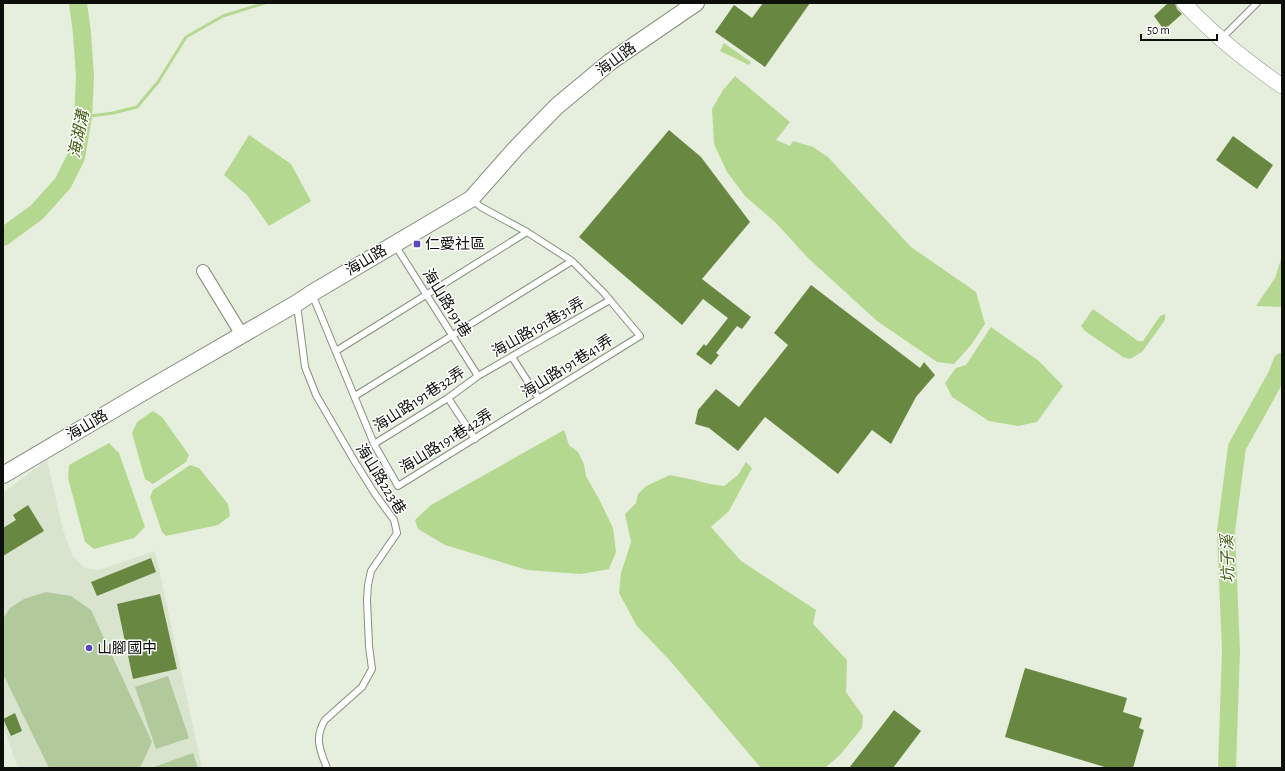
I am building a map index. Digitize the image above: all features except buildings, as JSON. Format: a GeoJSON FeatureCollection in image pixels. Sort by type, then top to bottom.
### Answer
{"type":"FeatureCollection","features":[{"type":"Feature","properties":{"kind":"main road","name":"海山路"},"geometry":{"type":"LineString","coordinates":[[3,475],[297,304],[312,293],[470,199],[558,106],[610,62],[696,3]]}},
{"type":"Feature","properties":{"kind":"street"},"geometry":{"type":"LineString","coordinates":[[1184,3],[1220,40],[1282,86]]}},
{"type":"Feature","properties":{"kind":"street"},"geometry":{"type":"LineString","coordinates":[[203,271],[242,335]]}},
{"type":"Feature","properties":{"kind":"lane"},"geometry":{"type":"LineString","coordinates":[[1220,40],[1257,3]]}},
{"type":"Feature","properties":{"kind":"lane"},"geometry":{"type":"LineString","coordinates":[[470,199],[482,208],[527,232],[572,261],[610,300]]}},
{"type":"Feature","properties":{"kind":"lane"},"geometry":{"type":"LineString","coordinates":[[336,351],[527,232]]}},
{"type":"Feature","properties":{"kind":"lane","name":"海山路191巷"},"geometry":{"type":"LineString","coordinates":[[394,244],[478,376]]}},
{"type":"Feature","properties":{"kind":"lane"},"geometry":{"type":"LineString","coordinates":[[355,396],[572,261]]}},
{"type":"Feature","properties":{"kind":"lane"},"geometry":{"type":"LineString","coordinates":[[312,293],[374,444]]}},
{"type":"Feature","properties":{"kind":"lane","name":"海山路191巷41弄"},"geometry":{"type":"LineString","coordinates":[[508,418],[640,336],[610,300]]}},
{"type":"Feature","properties":{"kind":"lane","name":"海山路191巷31弄"},"geometry":{"type":"LineString","coordinates":[[478,376],[610,300]]}},
{"type":"Feature","properties":{"kind":"lane","name":"海山路223巷"},"geometry":{"type":"LineString","coordinates":[[297,304],[305,367],[316,395],[367,482],[394,520],[397,533],[371,571],[368,586],[367,600],[372,669],[362,687],[325,720],[321,727],[319,734],[320,750],[327,768]]}},
{"type":"Feature","properties":{"kind":"lane"},"geometry":{"type":"LineString","coordinates":[[512,357],[539,399]]}},
{"type":"Feature","properties":{"kind":"lane","name":"海山路191巷32弄"},"geometry":{"type":"LineString","coordinates":[[374,444],[448,398],[478,376]]}},
{"type":"Feature","properties":{"kind":"lane"},"geometry":{"type":"LineString","coordinates":[[448,398],[475,439]]}},
{"type":"Feature","properties":{"kind":"lane","name":"海山路191巷42弄"},"geometry":{"type":"LineString","coordinates":[[374,444],[398,486],[508,418]]}},
{"type":"Feature","properties":{"kind":"shaded area"},"geometry":{"type":"Polygon","coordinates":[[[724,43],[751,62],[749,65],[720,51],[724,43]]]}},
{"type":"Feature","properties":{"kind":"shaded area"},"geometry":{"type":"Polygon","coordinates":[[[735,76],[790,122],[776,140],[790,146],[793,141],[813,147],[828,157],[911,247],[976,292],[985,324],[971,345],[954,364],[937,362],[877,321],[808,258],[776,223],[745,196],[727,172],[714,144],[712,109],[723,90],[735,76]]]}},
{"type":"Feature","properties":{"kind":"shaded area"},"geometry":{"type":"Polygon","coordinates":[[[249,135],[291,164],[311,201],[269,226],[247,195],[224,175],[249,135]]]}},
{"type":"Feature","properties":{"kind":"shaded area"},"geometry":{"type":"Polygon","coordinates":[[[1282,256],[1282,307],[1256,306],[1275,278],[1282,256]]]}},
{"type":"Feature","properties":{"kind":"shaded area"},"geometry":{"type":"Polygon","coordinates":[[[1093,309],[1138,341],[1143,341],[1160,316],[1165,314],[1165,320],[1142,352],[1130,359],[1123,357],[1085,331],[1081,326],[1093,309]]]}},
{"type":"Feature","properties":{"kind":"shaded area"},"geometry":{"type":"Polygon","coordinates":[[[991,327],[1039,361],[1063,386],[1037,422],[1018,426],[989,421],[952,397],[945,383],[956,368],[966,365],[991,327]]]}},
{"type":"Feature","properties":{"kind":"shaded area"},"geometry":{"type":"Polygon","coordinates":[[[153,411],[162,417],[189,455],[186,462],[153,484],[145,479],[132,433],[137,422],[153,411]]]}},
{"type":"Feature","properties":{"kind":"shaded area"},"geometry":{"type":"Polygon","coordinates":[[[564,430],[569,445],[578,452],[584,464],[586,476],[613,528],[616,552],[609,569],[581,574],[527,570],[445,545],[418,529],[415,520],[431,505],[564,430]]]}},
{"type":"Feature","properties":{"kind":"shaded area"},"geometry":{"type":"Polygon","coordinates":[[[109,443],[119,453],[145,527],[134,538],[94,549],[85,542],[68,478],[69,465],[109,443]]]}},
{"type":"Feature","properties":{"kind":"shaded area","name":"山腳國中"},"geometry":{"type":"Polygon","coordinates":[[[47,460],[63,530],[73,557],[85,568],[99,570],[155,551],[202,768],[18,768],[3,725],[3,493],[47,460]]]}},
{"type":"Feature","properties":{"kind":"shaded area"},"geometry":{"type":"Polygon","coordinates":[[[746,462],[752,468],[729,511],[711,527],[741,561],[816,610],[813,624],[847,660],[846,692],[863,716],[862,728],[840,755],[825,768],[761,768],[672,663],[637,626],[619,593],[621,573],[631,542],[625,514],[636,503],[638,494],[646,486],[670,475],[724,486],[738,475],[746,462]]]}},
{"type":"Feature","properties":{"kind":"shaded area"},"geometry":{"type":"Polygon","coordinates":[[[190,465],[199,468],[228,504],[230,516],[218,525],[166,536],[162,532],[150,497],[153,490],[190,465]]]}},
{"type":"Feature","properties":{"kind":"shaded area"},"geometry":{"type":"Polygon","coordinates":[[[46,592],[71,596],[91,610],[152,742],[140,768],[49,768],[3,674],[3,619],[10,608],[24,599],[46,592]]]}},
{"type":"Feature","properties":{"kind":"shaded area"},"geometry":{"type":"Polygon","coordinates":[[[168,676],[189,738],[156,749],[135,687],[168,676]]]}},
{"type":"Feature","properties":{"kind":"shaded area"},"geometry":{"type":"Polygon","coordinates":[[[193,753],[198,768],[151,768],[193,753]]]}},
{"type":"Feature","properties":{"kind":"waterway","name":"海湖溝"},"geometry":{"type":"LineString","coordinates":[[3,237],[37,212],[63,183],[76,157],[83,117],[85,77],[78,3]]}},
{"type":"Feature","properties":{"kind":"waterway"},"geometry":{"type":"LineString","coordinates":[[83,117],[113,113],[137,107],[158,82],[186,37],[223,16],[265,3]]}},
{"type":"Feature","properties":{"kind":"waterway","name":"坑子溪"},"geometry":{"type":"LineString","coordinates":[[1227,768],[1231,651],[1226,531],[1237,447],[1277,375],[1282,362]]}},
{"type":"Feature","properties":{"kind":"place","name":"仁愛社區"},"geometry":{"type":"Point","coordinates":[417,244]}},
{"type":"Feature","properties":{"kind":"place","name":"山腳國中"},"geometry":{"type":"Point","coordinates":[89,648]}}]}
